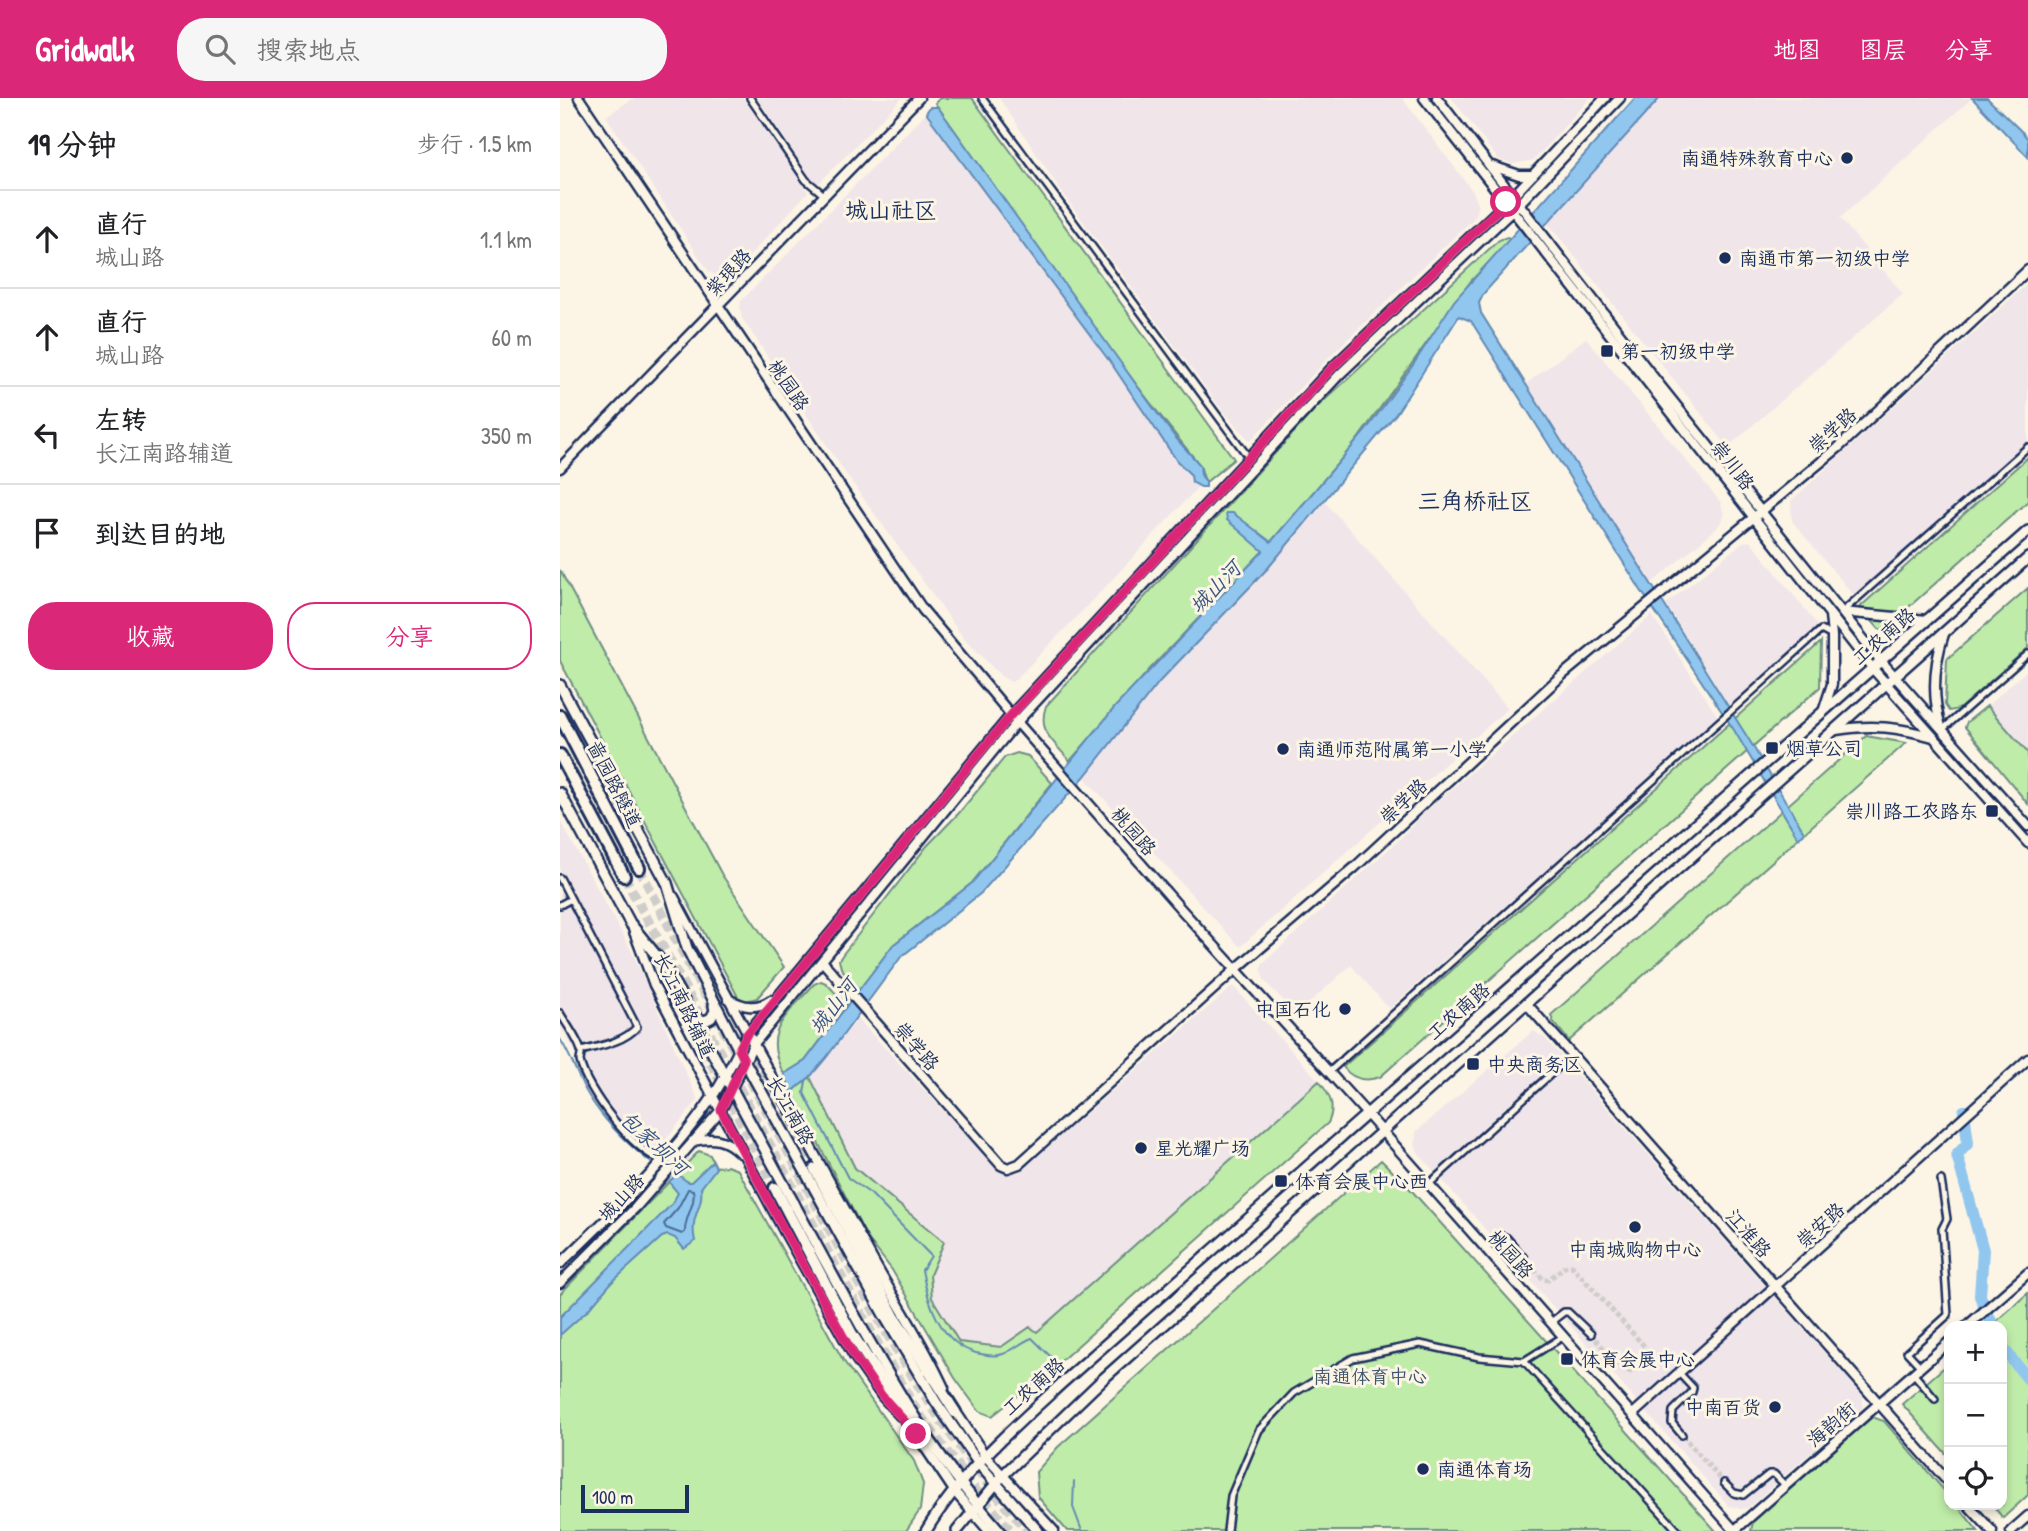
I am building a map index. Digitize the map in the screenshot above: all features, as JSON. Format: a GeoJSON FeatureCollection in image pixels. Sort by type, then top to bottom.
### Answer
{"type":"FeatureCollection","features":[{"type":"Feature","properties":{"kind":"highway","name":"啬园路隧道"},"geometry":{"type":"LineString","coordinates":[[560,716],[639,869]]}},
{"type":"Feature","properties":{"kind":"highway","name":"啬园路隧道"},"geometry":{"type":"LineString","coordinates":[[560,755],[624,876]]}},
{"type":"Feature","properties":{"kind":"highway"},"geometry":{"type":"LineString","coordinates":[[560,765],[588,808]]}},
{"type":"Feature","properties":{"kind":"highway"},"geometry":{"type":"LineString","coordinates":[[815,1169],[895,1318],[955,1412]]}},
{"type":"Feature","properties":{"kind":"highway"},"geometry":{"type":"LineString","coordinates":[[775,1188],[852,1334],[916,1434]]}},
{"type":"Feature","properties":{"kind":"main road","name":"工农南路"},"geometry":{"type":"LineString","coordinates":[[926,1531],[979,1464],[1062,1383],[2028,531]]}},
{"type":"Feature","properties":{"kind":"main road","name":"工农南路"},"geometry":{"type":"LineString","coordinates":[[957,1531],[1000,1479],[1103,1379],[2028,558]]}},
{"type":"Feature","properties":{"kind":"main road","name":"长江南路"},"geometry":{"type":"LineString","coordinates":[[560,685],[667,883],[687,948],[744,1060],[884,1315],[936,1402],[979,1464],[1000,1479],[1038,1531]]}},
{"type":"Feature","properties":{"kind":"main road"},"geometry":{"type":"LineString","coordinates":[[560,793],[631,923],[664,965],[912,1415],[957,1489],[1000,1531]]}},
{"type":"Feature","properties":{"kind":"main road"},"geometry":{"type":"LineString","coordinates":[[693,1017],[705,1021],[711,1018],[715,1011],[712,996]]}},
{"type":"Feature","properties":{"kind":"street","name":"桃园路"},"geometry":{"type":"LineString","coordinates":[[579,98],[923,610],[1014,719],[1735,1531]]}},
{"type":"Feature","properties":{"kind":"street"},"geometry":{"type":"LineString","coordinates":[[750,98],[806,180],[824,195]]}},
{"type":"Feature","properties":{"kind":"street","name":"紫琅路"},"geometry":{"type":"LineString","coordinates":[[560,468],[919,98]]}},
{"type":"Feature","properties":{"kind":"street"},"geometry":{"type":"LineString","coordinates":[[982,98],[1256,466]]}},
{"type":"Feature","properties":{"kind":"street","name":"崇川路"},"geometry":{"type":"LineString","coordinates":[[1424,98],[1506,202],[1519,211],[1757,515],[1873,669],[2028,843]]}},
{"type":"Feature","properties":{"kind":"street","name":"崇川路"},"geometry":{"type":"LineString","coordinates":[[1437,98],[1514,195],[1519,211]]}},
{"type":"Feature","properties":{"kind":"street","name":"城山路"},"geometry":{"type":"LineString","coordinates":[[560,1264],[628,1199],[659,1163],[714,1095],[747,1034],[1014,719],[1332,368],[1514,195],[1605,98]]}},
{"type":"Feature","properties":{"kind":"street","name":"城山路"},"geometry":{"type":"LineString","coordinates":[[560,1283],[636,1207],[721,1110],[753,1045],[1014,719],[1256,466],[1339,375],[1519,211],[1620,98]]}},
{"type":"Feature","properties":{"kind":"street"},"geometry":{"type":"LineString","coordinates":[[1489,164],[1520,176],[1533,175]]}},
{"type":"Feature","properties":{"kind":"street","name":"崇学路"},"geometry":{"type":"LineString","coordinates":[[822,961],[1001,1165],[1009,1168],[1019,1164],[1354,867],[1560,677],[1838,448],[2028,270]]}},
{"type":"Feature","properties":{"kind":"street"},"geometry":{"type":"LineString","coordinates":[[1842,612],[2028,447]]}},
{"type":"Feature","properties":{"kind":"street","name":"崇川路"},"geometry":{"type":"LineString","coordinates":[[1757,515],[1881,661],[2028,826]]}},
{"type":"Feature","properties":{"kind":"street"},"geometry":{"type":"LineString","coordinates":[[1823,712],[1832,684],[1829,612]]}},
{"type":"Feature","properties":{"kind":"street"},"geometry":{"type":"LineString","coordinates":[[1842,612],[1927,620]]}},
{"type":"Feature","properties":{"kind":"street"},"geometry":{"type":"LineString","coordinates":[[1329,1072],[1821,631],[1832,636]]}},
{"type":"Feature","properties":{"kind":"street"},"geometry":{"type":"LineString","coordinates":[[1944,634],[1936,656],[1936,709],[1942,730],[2028,654]]}},
{"type":"Feature","properties":{"kind":"street"},"geometry":{"type":"LineString","coordinates":[[1836,730],[1866,725],[1906,730],[1933,737]]}},
{"type":"Feature","properties":{"kind":"street"},"geometry":{"type":"LineString","coordinates":[[560,878],[637,1027],[612,1042],[581,1051]]}},
{"type":"Feature","properties":{"kind":"street","name":"长江南路辅道"},"geometry":{"type":"LineString","coordinates":[[667,883],[753,1045],[897,1304],[932,1360],[955,1412],[1000,1479],[1054,1531]]}},
{"type":"Feature","properties":{"kind":"street"},"geometry":{"type":"LineString","coordinates":[[560,905],[572,899]]}},
{"type":"Feature","properties":{"kind":"street","name":"长江南路辅道"},"geometry":{"type":"LineString","coordinates":[[631,923],[654,985],[854,1356],[882,1396],[916,1434],[957,1489]]}},
{"type":"Feature","properties":{"kind":"street"},"geometry":{"type":"LineString","coordinates":[[728,999],[742,1006],[753,1007],[764,1005],[780,994]]}},
{"type":"Feature","properties":{"kind":"street","name":"江淮路"},"geometry":{"type":"LineString","coordinates":[[1526,1003],[1944,1477]]}},
{"type":"Feature","properties":{"kind":"street"},"geometry":{"type":"LineString","coordinates":[[560,1013],[581,1051],[580,1059],[594,1091],[634,1142],[659,1163]]}},
{"type":"Feature","properties":{"kind":"street"},"geometry":{"type":"LineString","coordinates":[[1428,1185],[1573,1055]]}},
{"type":"Feature","properties":{"kind":"street","name":"崇安路"},"geometry":{"type":"LineString","coordinates":[[1633,1414],[2028,1059]]}},
{"type":"Feature","properties":{"kind":"street"},"geometry":{"type":"LineString","coordinates":[[692,1141],[721,1139],[747,1160]]}},
{"type":"Feature","properties":{"kind":"street"},"geometry":{"type":"LineString","coordinates":[[1921,1367],[1907,1352],[1948,1315],[1942,1229],[1947,1219],[1941,1180]]}},
{"type":"Feature","properties":{"kind":"street"},"geometry":{"type":"LineString","coordinates":[[1485,1248],[1502,1236],[1507,1238],[1524,1258]]}},
{"type":"Feature","properties":{"kind":"street"},"geometry":{"type":"LineString","coordinates":[[1973,1321],[2028,1273]]}},
{"type":"Feature","properties":{"kind":"street"},"geometry":{"type":"LineString","coordinates":[[1551,1322],[1564,1311],[1568,1311],[1591,1334]]}},
{"type":"Feature","properties":{"kind":"street"},"geometry":{"type":"LineString","coordinates":[[1227,1531],[1231,1496],[1259,1430],[1294,1393],[1353,1358],[1420,1344],[1479,1357],[1524,1361],[1564,1336]]}},
{"type":"Feature","properties":{"kind":"street","name":"海韵街"},"geometry":{"type":"LineString","coordinates":[[1735,1531],[1944,1346]]}},
{"type":"Feature","properties":{"kind":"street"},"geometry":{"type":"LineString","coordinates":[[1524,1361],[1678,1531]]}},
{"type":"Feature","properties":{"kind":"street"},"geometry":{"type":"LineString","coordinates":[[1679,1373],[1693,1388],[1673,1411],[1672,1423],[1682,1435]]}},
{"type":"Feature","properties":{"kind":"street"},"geometry":{"type":"LineString","coordinates":[[1913,1373],[1935,1399]]}},
{"type":"Feature","properties":{"kind":"street"},"geometry":{"type":"LineString","coordinates":[[1724,1483],[1734,1493],[1743,1495],[1769,1474],[1774,1474],[1785,1485]]}},
{"type":"Feature","properties":{"kind":"street"},"geometry":{"type":"LineString","coordinates":[[975,1509],[989,1531]]}},
{"type":"Feature","properties":{"kind":"street"},"geometry":{"type":"LineString","coordinates":[[1973,1510],[1992,1531]]}},
{"type":"Feature","properties":{"kind":"street"},"geometry":{"type":"LineString","coordinates":[[2011,1531],[2028,1516]]}},
{"type":"Feature","properties":{"kind":"shaded area"},"geometry":{"type":"Polygon","coordinates":[[[634,98],[743,98],[808,192],[729,278],[723,279],[709,272],[606,116],[634,98]]]}},
{"type":"Feature","properties":{"kind":"shaded area"},"geometry":{"type":"Polygon","coordinates":[[[757,98],[902,98],[819,183],[814,182],[757,98]]]}},
{"type":"Feature","properties":{"kind":"shaded area"},"geometry":{"type":"Polygon","coordinates":[[[999,98],[1402,98],[1474,193],[1478,207],[1476,216],[1333,353],[1250,441],[1219,406],[1068,201],[999,98]]]}},
{"type":"Feature","properties":{"kind":"shaded area"},"geometry":{"type":"Polygon","coordinates":[[[1452,98],[1590,98],[1534,160],[1513,164],[1498,159],[1452,98]]]}},
{"type":"Feature","properties":{"kind":"shaded area","name":"南通市第一初级中学"},"geometry":{"type":"Polygon","coordinates":[[[1660,98],[1972,98],[1840,218],[1903,294],[1728,447],[1547,222],[1660,98]]]}},
{"type":"Feature","properties":{"kind":"shaded area"},"geometry":{"type":"Polygon","coordinates":[[[926,113],[1113,366],[1177,461],[1200,485],[1095,598],[1011,682],[1002,677],[963,637],[846,474],[742,318],[740,310],[741,301],[926,113]]]}},
{"type":"Feature","properties":{"kind":"shaded area"},"geometry":{"type":"Polygon","coordinates":[[[2028,283],[2028,442],[1855,597],[1792,521],[1791,501],[2028,283]]]}},
{"type":"Feature","properties":{"kind":"shaded area"},"geometry":{"type":"Polygon","coordinates":[[[1586,338],[1721,503],[1724,516],[1717,528],[1651,584],[1526,384],[1586,338]]]}},
{"type":"Feature","properties":{"kind":"shaded area","name":"南通师范附属第一小学"},"geometry":{"type":"Polygon","coordinates":[[[1325,502],[1508,708],[1240,947],[1084,777],[1160,681],[1268,568],[1325,502]]]}},
{"type":"Feature","properties":{"kind":"shaded area"},"geometry":{"type":"Polygon","coordinates":[[[1749,541],[1819,627],[1730,707],[1666,604],[1743,542],[1749,541]]]}},
{"type":"Feature","properties":{"kind":"shaded area"},"geometry":{"type":"Polygon","coordinates":[[[1652,615],[1718,717],[1389,1009],[1351,965],[1295,1013],[1264,980],[1261,969],[1263,963],[1400,839],[1424,813],[1652,615]]]}},
{"type":"Feature","properties":{"kind":"shaded area"},"geometry":{"type":"Polygon","coordinates":[[[2028,669],[2028,753],[1987,706],[2028,669]]]}},
{"type":"Feature","properties":{"kind":"shaded area"},"geometry":{"type":"Polygon","coordinates":[[[560,820],[631,950],[698,1100],[649,1160],[610,1119],[591,1094],[577,1067],[575,1051],[560,1026],[560,820]]]}},
{"type":"Feature","properties":{"kind":"shaded area","name":"星光耀广场"},"geometry":{"type":"Polygon","coordinates":[[[1233,986],[1319,1081],[1036,1332],[1030,1327],[1001,1347],[959,1342],[932,1299],[930,1275],[943,1242],[855,1168],[810,1075],[858,1019],[999,1170],[1018,1173],[1233,986]]]}},
{"type":"Feature","properties":{"kind":"shaded area"},"geometry":{"type":"Polygon","coordinates":[[[1533,1031],[1544,1037],[1863,1396],[1863,1407],[1748,1508],[1729,1506],[1419,1154],[1415,1144],[1416,1132],[1533,1031]]]}},
{"type":"Feature","properties":{"kind":"green space"},"geometry":{"type":"Polygon","coordinates":[[[940,98],[972,98],[1234,459],[1206,482],[1199,464],[1097,331],[935,103],[940,98]]]}},
{"type":"Feature","properties":{"kind":"green space"},"geometry":{"type":"Polygon","coordinates":[[[1507,237],[1511,239],[1471,281],[1355,443],[1263,551],[1150,669],[1070,761],[1045,730],[1046,706],[1315,409],[1499,240],[1507,237]]]}},
{"type":"Feature","properties":{"kind":"green space"},"geometry":{"type":"Polygon","coordinates":[[[2028,457],[2028,501],[1884,629],[1879,629],[1860,607],[2028,457]]]}},
{"type":"Feature","properties":{"kind":"green space"},"geometry":{"type":"Polygon","coordinates":[[[560,570],[722,875],[784,967],[757,998],[746,1001],[738,997],[560,661],[560,570]]]}},
{"type":"Feature","properties":{"kind":"green space"},"geometry":{"type":"Polygon","coordinates":[[[2028,588],[2028,648],[1959,709],[1949,711],[1945,705],[1947,659],[2028,588]]]}},
{"type":"Feature","properties":{"kind":"green space"},"geometry":{"type":"Polygon","coordinates":[[[1821,642],[1820,687],[1380,1077],[1359,1078],[1343,1067],[1821,642]]]}},
{"type":"Feature","properties":{"kind":"green space"},"geometry":{"type":"Polygon","coordinates":[[[1987,706],[2028,753],[2028,804],[1965,727],[1967,722],[1987,706]]]}},
{"type":"Feature","properties":{"kind":"green space"},"geometry":{"type":"Polygon","coordinates":[[[1866,736],[1906,743],[1569,1041],[1551,1015],[1866,736]]]}},
{"type":"Feature","properties":{"kind":"green space"},"geometry":{"type":"Polygon","coordinates":[[[1017,753],[1028,756],[1052,783],[972,883],[893,945],[859,990],[841,968],[839,960],[927,846],[959,813],[1005,757],[1017,753]]]}},
{"type":"Feature","properties":{"kind":"green space"},"geometry":{"type":"Polygon","coordinates":[[[821,981],[847,1005],[805,1061],[784,1074],[777,1059],[776,1035],[786,1015],[814,984],[821,981]]]}},
{"type":"Feature","properties":{"kind":"green space"},"geometry":{"type":"Polygon","coordinates":[[[810,1077],[855,1168],[944,1242],[930,1275],[932,1298],[959,1342],[1001,1347],[1030,1327],[1037,1332],[1319,1081],[1329,1096],[1332,1111],[1328,1123],[1046,1374],[992,1416],[979,1411],[955,1378],[892,1270],[866,1236],[792,1092],[810,1077]]]}},
{"type":"Feature","properties":{"kind":"green space"},"geometry":{"type":"Polygon","coordinates":[[[699,1151],[710,1155],[716,1167],[727,1166],[738,1170],[843,1360],[914,1461],[923,1484],[920,1510],[906,1531],[560,1531],[560,1294],[699,1151]]]}},
{"type":"Feature","properties":{"kind":"green space","name":"南通体育中心"},"geometry":{"type":"Polygon","coordinates":[[[1381,1160],[1412,1191],[1716,1531],[1067,1531],[1038,1497],[1036,1472],[1058,1447],[1381,1160]]]}},
{"type":"Feature","properties":{"kind":"green space"},"geometry":{"type":"Polygon","coordinates":[[[2028,1293],[2028,1495],[2003,1518],[1996,1510],[2007,1510],[2007,1321],[1997,1321],[2028,1293]]]}},
{"type":"Feature","properties":{"kind":"green space"},"geometry":{"type":"Polygon","coordinates":[[[1944,1367],[1944,1451],[1902,1404],[1944,1367]]]}},
{"type":"Feature","properties":{"kind":"green space"},"geometry":{"type":"Polygon","coordinates":[[[1872,1417],[1884,1421],[1944,1490],[1944,1510],[1961,1510],[1978,1531],[1751,1531],[1753,1522],[1872,1417]]]}},
{"type":"Feature","properties":{"kind":"water"},"geometry":{"type":"Polygon","coordinates":[[[1635,98],[1660,98],[1484,293],[1479,303],[1481,313],[1804,832],[1798,838],[1734,730],[1642,592],[1471,321],[1459,316],[1396,414],[1268,568],[1160,681],[1084,777],[981,893],[901,957],[826,1058],[810,1077],[792,1092],[784,1074],[805,1061],[893,945],[972,883],[1115,707],[1263,551],[1227,520],[1226,513],[1233,513],[1271,542],[1367,429],[1454,301],[1635,98]]]}},
{"type":"Feature","properties":{"kind":"water"},"geometry":{"type":"Polygon","coordinates":[[[1972,98],[1987,98],[2023,133],[2028,139],[2028,157],[1972,98]]]}},
{"type":"Feature","properties":{"kind":"water"},"geometry":{"type":"Polygon","coordinates":[[[930,107],[938,107],[1138,387],[1175,437],[1200,465],[1206,487],[1192,482],[1191,475],[1177,461],[1113,366],[926,113],[930,107]]]}},
{"type":"Feature","properties":{"kind":"water"},"geometry":{"type":"Polygon","coordinates":[[[713,1161],[716,1168],[701,1188],[694,1225],[695,1241],[684,1249],[675,1238],[668,1235],[662,1237],[611,1283],[588,1310],[560,1335],[560,1317],[672,1204],[678,1193],[669,1182],[677,1174],[691,1182],[713,1161]]]}},
{"type":"Feature","properties":{"kind":"waterway","name":"包家坝河"},"geometry":{"type":"LineString","coordinates":[[560,1039],[587,1093],[601,1114],[626,1141],[654,1165]]}},
{"type":"Feature","properties":{"kind":"waterway"},"geometry":{"type":"LineString","coordinates":[[806,1081],[804,1093],[848,1178],[871,1194],[931,1256],[922,1270],[932,1308],[945,1331],[964,1348],[976,1353],[1003,1354],[1032,1338],[1051,1357]]}},
{"type":"Feature","properties":{"kind":"waterway"},"geometry":{"type":"LineString","coordinates":[[1964,1111],[1968,1143],[1957,1155],[1983,1250],[1980,1296],[1991,1321]]}},
{"type":"Feature","properties":{"kind":"waterway"},"geometry":{"type":"LineString","coordinates":[[2007,1353],[2028,1379]]}},
{"type":"Feature","properties":{"kind":"waterway"},"geometry":{"type":"LineString","coordinates":[[1074,1481],[1073,1507],[1082,1531]]}},
{"type":"Feature","properties":{"kind":"tunnel"},"geometry":{"type":"LineString","coordinates":[[639,868],[883,1326],[936,1412],[965,1453],[1029,1531]]}},
{"type":"Feature","properties":{"kind":"tunnel"},"geometry":{"type":"LineString","coordinates":[[624,876],[918,1413],[972,1486],[1011,1531]]}},
{"type":"Feature","properties":{"kind":"tunnel"},"geometry":{"type":"LineString","coordinates":[[727,1021],[758,1067],[815,1169]]}},
{"type":"Feature","properties":{"kind":"tunnel"},"geometry":{"type":"LineString","coordinates":[[700,1034],[705,1051],[775,1188]]}},
{"type":"Feature","properties":{"kind":"tunnel"},"geometry":{"type":"LineString","coordinates":[[1524,1258],[1543,1279],[1548,1280],[1564,1267],[1572,1266],[1645,1347],[1647,1357],[1631,1372],[1622,1369],[1591,1334]]}},
{"type":"Feature","properties":{"kind":"tunnel"},"geometry":{"type":"LineString","coordinates":[[1682,1435],[1724,1483]]}},
{"type":"Feature","properties":{"kind":"place","name":"南通特殊教育中心"},"geometry":{"type":"Point","coordinates":[1847,158]}},
{"type":"Feature","properties":{"kind":"place","name":"南通市第一初级中学"},"geometry":{"type":"Point","coordinates":[1725,258]}},
{"type":"Feature","properties":{"kind":"place","name":"第一初级中学"},"geometry":{"type":"Point","coordinates":[1607,351]}},
{"type":"Feature","properties":{"kind":"place","name":"烟草公司"},"geometry":{"type":"Point","coordinates":[1772,748]}},
{"type":"Feature","properties":{"kind":"place","name":"南通师范附属第一小学"},"geometry":{"type":"Point","coordinates":[1283,749]}},
{"type":"Feature","properties":{"kind":"place","name":"崇川路工农路东"},"geometry":{"type":"Point","coordinates":[1992,811]}},
{"type":"Feature","properties":{"kind":"place","name":"中国石化"},"geometry":{"type":"Point","coordinates":[1345,1009]}},
{"type":"Feature","properties":{"kind":"place","name":"中央商务区"},"geometry":{"type":"Point","coordinates":[1473,1064]}},
{"type":"Feature","properties":{"kind":"place","name":"星光耀广场"},"geometry":{"type":"Point","coordinates":[1141,1148]}},
{"type":"Feature","properties":{"kind":"place","name":"体育会展中心西"},"geometry":{"type":"Point","coordinates":[1281,1181]}},
{"type":"Feature","properties":{"kind":"place","name":"中南城购物中心"},"geometry":{"type":"Point","coordinates":[1635,1227]}},
{"type":"Feature","properties":{"kind":"place","name":"体育会展中心"},"geometry":{"type":"Point","coordinates":[1567,1359]}},
{"type":"Feature","properties":{"kind":"place","name":"中南百货"},"geometry":{"type":"Point","coordinates":[1775,1407]}},
{"type":"Feature","properties":{"kind":"place","name":"南通体育场"},"geometry":{"type":"Point","coordinates":[1423,1469]}},
{"type":"Feature","properties":{"kind":"district","name":"城山社区"},"geometry":{"type":"Point","coordinates":[891,209]}},
{"type":"Feature","properties":{"kind":"district","name":"三角桥社区"},"geometry":{"type":"Point","coordinates":[1475,500]}},
{"type":"Feature","properties":{"kind":"route"},"geometry":{"type":"LineString","coordinates":[[916,1434],[882,1396],[854,1356],[721,1110],[744,1060],[739,1049],[747,1034],[1011,715],[1332,368],[1506,202]]}},
{"type":"Feature","properties":{"kind":"water label","name":"城山河"},"geometry":{"type":"Point","coordinates":[1215,587]}},
{"type":"Feature","properties":{"kind":"water label","name":"城山河"},"geometry":{"type":"Point","coordinates":[833,1006]}}]}
